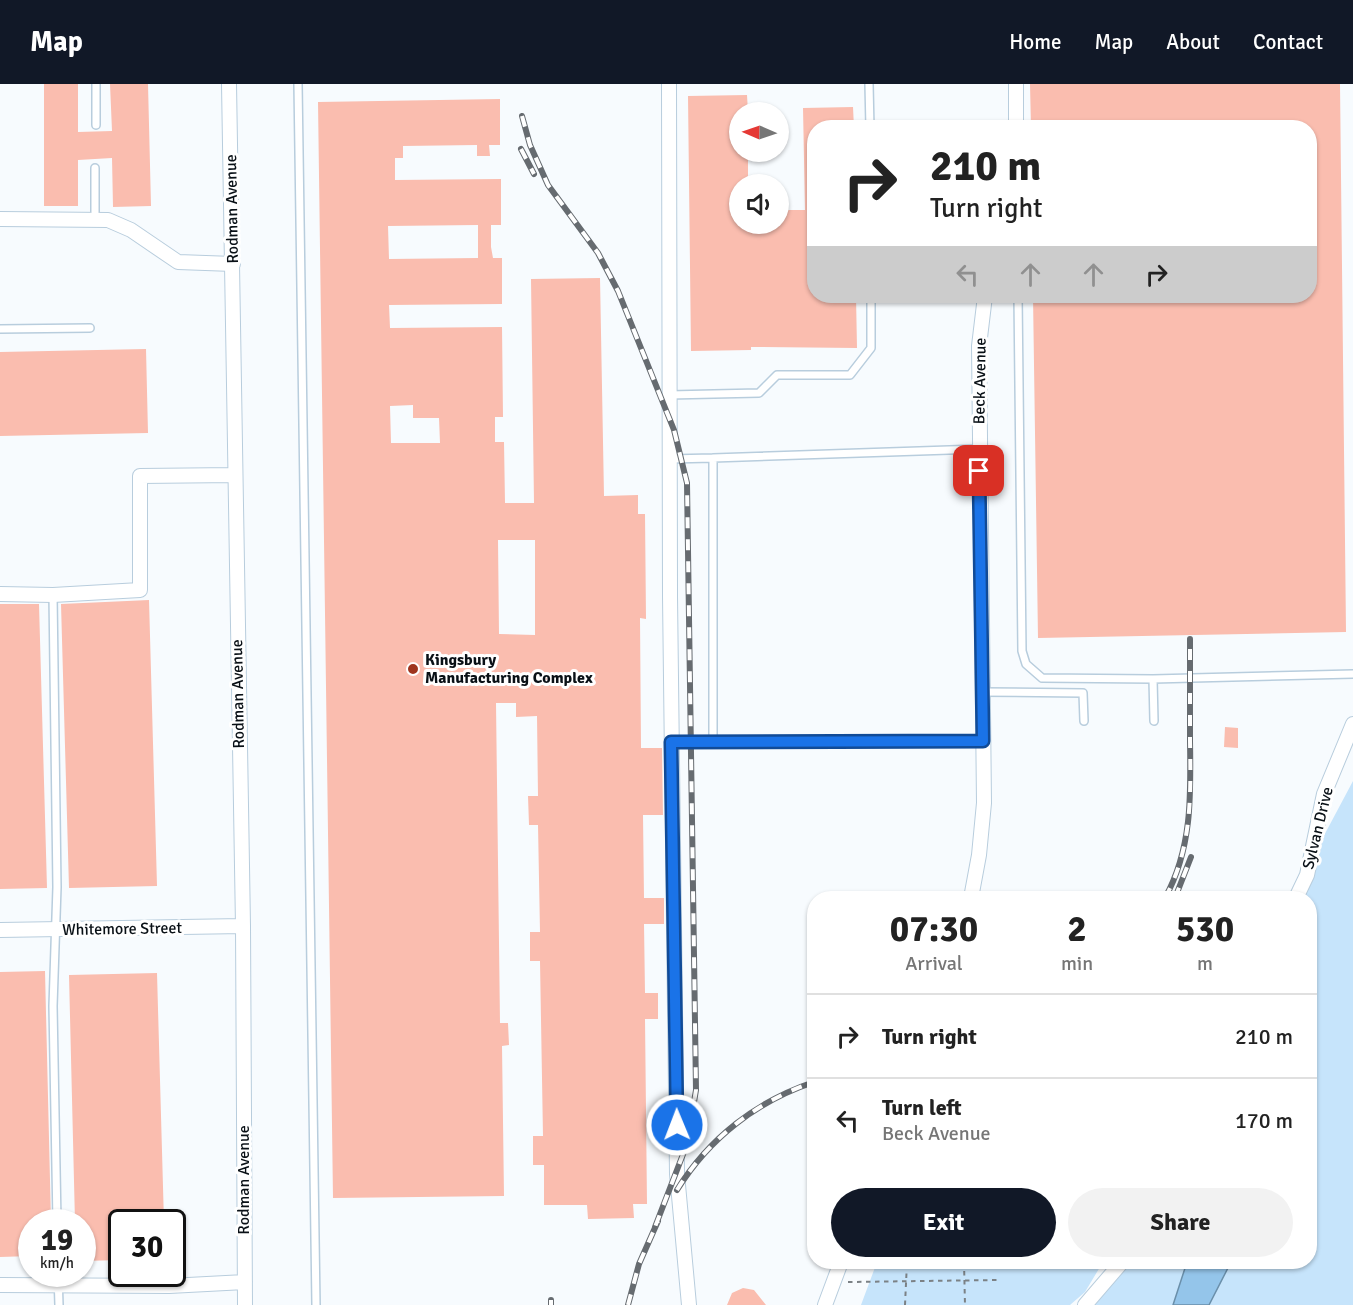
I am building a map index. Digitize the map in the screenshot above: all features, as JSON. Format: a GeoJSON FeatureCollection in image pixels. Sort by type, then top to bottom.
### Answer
{"type":"FeatureCollection","features":[{"type":"Feature","properties":{"kind":"street","name":"Rodman Avenue"},"geometry":{"type":"LineString","coordinates":[[229,84],[243,926],[245,1305]]}},
{"type":"Feature","properties":{"kind":"street"},"geometry":{"type":"LineString","coordinates":[[669,84],[671,742],[677,1190],[689,1305]]}},
{"type":"Feature","properties":{"kind":"street"},"geometry":{"type":"LineString","coordinates":[[1016,84],[1016,120]]}},
{"type":"Feature","properties":{"kind":"street"},"geometry":{"type":"LineString","coordinates":[[0,219],[95,218],[108,220],[131,230],[178,262],[233,264]]}},
{"type":"Feature","properties":{"kind":"street","name":"Beck Avenue"},"geometry":{"type":"LineString","coordinates":[[971,891],[984,803],[979,346],[984,303]]}},
{"type":"Feature","properties":{"kind":"street"},"geometry":{"type":"LineString","coordinates":[[0,594],[53,595],[140,590],[140,476],[235,475]]}},
{"type":"Feature","properties":{"kind":"street","name":"Sylvan Drive"},"geometry":{"type":"LineString","coordinates":[[1299,891],[1306,875],[1324,794],[1353,724]]}},
{"type":"Feature","properties":{"kind":"street","name":"Whitemore Street"},"geometry":{"type":"LineString","coordinates":[[0,930],[243,926]]}},
{"type":"Feature","properties":{"kind":"street"},"geometry":{"type":"LineString","coordinates":[[825,1305],[838,1269]]}},
{"type":"Feature","properties":{"kind":"street"},"geometry":{"type":"LineString","coordinates":[[1085,1305],[1116,1269]]}},
{"type":"Feature","properties":{"kind":"street"},"geometry":{"type":"LineString","coordinates":[[96,1280],[245,1282]]}},
{"type":"Feature","properties":{"kind":"street"},"geometry":{"type":"LineString","coordinates":[[0,1285],[18,1283]]}},
{"type":"Feature","properties":{"kind":"lane"},"geometry":{"type":"LineString","coordinates":[[96,84],[96,125]]}},
{"type":"Feature","properties":{"kind":"lane"},"geometry":{"type":"LineString","coordinates":[[298,84],[316,1305]]}},
{"type":"Feature","properties":{"kind":"lane"},"geometry":{"type":"LineString","coordinates":[[869,84],[870,120]]}},
{"type":"Feature","properties":{"kind":"lane"},"geometry":{"type":"LineString","coordinates":[[95,168],[95,218]]}},
{"type":"Feature","properties":{"kind":"lane"},"geometry":{"type":"LineString","coordinates":[[669,395],[759,393],[777,375],[850,375],[872,348],[871,303]]}},
{"type":"Feature","properties":{"kind":"lane"},"geometry":{"type":"LineString","coordinates":[[1018,303],[1022,651],[1026,664],[1042,678],[1153,679],[1353,674]]}},
{"type":"Feature","properties":{"kind":"lane"},"geometry":{"type":"LineString","coordinates":[[0,329],[90,328]]}},
{"type":"Feature","properties":{"kind":"lane"},"geometry":{"type":"LineString","coordinates":[[669,459],[979,449]]}},
{"type":"Feature","properties":{"kind":"lane"},"geometry":{"type":"LineString","coordinates":[[713,458],[713,743]]}},
{"type":"Feature","properties":{"kind":"lane"},"geometry":{"type":"LineString","coordinates":[[53,595],[57,887],[53,930],[57,1209]]}},
{"type":"Feature","properties":{"kind":"lane"},"geometry":{"type":"LineString","coordinates":[[1153,679],[1154,721]]}},
{"type":"Feature","properties":{"kind":"lane"},"geometry":{"type":"LineString","coordinates":[[982,693],[1083,693],[1083,721]]}},
{"type":"Feature","properties":{"kind":"lane"},"geometry":{"type":"LineString","coordinates":[[671,742],[983,741]]}},
{"type":"Feature","properties":{"kind":"lane"},"geometry":{"type":"LineString","coordinates":[[58,1287],[59,1305]]}},
{"type":"Feature","properties":{"kind":"path"},"geometry":{"type":"LineString","coordinates":[[905,1305],[907,1269]]}},
{"type":"Feature","properties":{"kind":"path"},"geometry":{"type":"LineString","coordinates":[[964,1269],[965,1305]]}},
{"type":"Feature","properties":{"kind":"path"},"geometry":{"type":"LineString","coordinates":[[833,1282],[998,1280]]}},
{"type":"Feature","properties":{"kind":"shaded area"},"geometry":{"type":"Polygon","coordinates":[[[1353,781],[1353,1305],[1093,1305],[1124,1269],[1317,1269],[1317,891],[1305,891],[1320,843],[1353,781]]]}},
{"type":"Feature","properties":{"kind":"shaded area"},"geometry":{"type":"Polygon","coordinates":[[[874,1269],[1099,1269],[1085,1292],[1070,1305],[861,1305],[874,1269]]]}},
{"type":"Feature","properties":{"kind":"shaded area"},"geometry":{"type":"Polygon","coordinates":[[[1185,1269],[1227,1269],[1209,1305],[1173,1305],[1185,1269]]]}},
{"type":"Feature","properties":{"kind":"building"},"geometry":{"type":"Polygon","coordinates":[[[44,84],[78,84],[78,132],[112,131],[110,84],[148,84],[151,206],[113,207],[112,158],[78,160],[78,206],[44,206],[44,84]]]}},
{"type":"Feature","properties":{"kind":"building"},"geometry":{"type":"Polygon","coordinates":[[[1030,84],[1340,84],[1346,632],[1038,638],[1033,303],[1317,303],[1317,120],[1031,120],[1030,84]]]}},
{"type":"Feature","properties":{"kind":"building"},"geometry":{"type":"Polygon","coordinates":[[[747,95],[747,102],[729,102],[729,162],[748,162],[748,174],[729,174],[729,234],[789,234],[789,210],[805,210],[803,108],[853,107],[854,120],[807,120],[807,303],[856,303],[857,348],[751,347],[751,350],[691,351],[688,96],[747,95]]]}},
{"type":"Feature","properties":{"kind":"building","name":"Kingsbury Manufacturing Complex"},"geometry":{"type":"Polygon","coordinates":[[[500,99],[500,145],[489,145],[490,156],[477,156],[477,145],[403,146],[403,158],[395,158],[395,180],[501,179],[501,225],[491,225],[491,247],[493,258],[502,258],[502,304],[389,305],[390,328],[502,327],[503,417],[495,417],[495,442],[504,442],[505,503],[534,503],[531,279],[600,278],[604,496],[638,495],[638,514],[645,514],[646,619],[640,618],[641,748],[662,748],[663,815],[643,815],[644,898],[664,898],[664,924],[644,924],[645,993],[658,993],[658,1019],[645,1019],[647,1204],[633,1204],[634,1218],[588,1219],[587,1205],[544,1205],[544,1165],[533,1165],[533,1136],[543,1136],[540,961],[530,961],[530,932],[540,932],[538,825],[529,825],[528,796],[538,796],[537,716],[516,717],[516,703],[496,703],[500,1023],[508,1023],[509,1045],[502,1046],[504,1196],[333,1198],[318,102],[500,99]],[[478,225],[388,226],[389,259],[478,258],[478,225]],[[413,405],[390,406],[391,443],[440,443],[439,418],[413,418],[413,405]],[[498,540],[499,634],[535,635],[535,540],[498,540]]]}},
{"type":"Feature","properties":{"kind":"building"},"geometry":{"type":"Polygon","coordinates":[[[146,349],[148,433],[0,436],[0,352],[146,349]]]}},
{"type":"Feature","properties":{"kind":"building"},"geometry":{"type":"Polygon","coordinates":[[[149,600],[157,886],[69,888],[61,604],[149,600]]]}},
{"type":"Feature","properties":{"kind":"building"},"geometry":{"type":"Polygon","coordinates":[[[0,604],[39,604],[47,888],[0,889],[0,604]]]}},
{"type":"Feature","properties":{"kind":"building"},"geometry":{"type":"Polygon","coordinates":[[[1225,727],[1238,728],[1238,748],[1224,747],[1225,727]]]}},
{"type":"Feature","properties":{"kind":"building"},"geometry":{"type":"Polygon","coordinates":[[[45,971],[51,1209],[18,1209],[18,1256],[0,1257],[0,972],[45,971]]]}},
{"type":"Feature","properties":{"kind":"building"},"geometry":{"type":"Polygon","coordinates":[[[157,973],[164,1209],[108,1209],[108,1260],[96,1261],[96,1209],[75,1209],[69,975],[157,973]]]}},
{"type":"Feature","properties":{"kind":"building"},"geometry":{"type":"Polygon","coordinates":[[[743,1288],[754,1290],[766,1305],[727,1305],[732,1293],[743,1288]]]}},
{"type":"Feature","properties":{"kind":"railway"},"geometry":{"type":"LineString","coordinates":[[522,116],[530,145],[548,185],[598,253],[618,291],[674,430],[687,483],[696,1090],[687,1144],[655,1227]]}},
{"type":"Feature","properties":{"kind":"railway"},"geometry":{"type":"LineString","coordinates":[[521,149],[534,174]]}},
{"type":"Feature","properties":{"kind":"railway"},"geometry":{"type":"LineString","coordinates":[[1168,891],[1185,841],[1190,802],[1190,639]]}},
{"type":"Feature","properties":{"kind":"railway"},"geometry":{"type":"LineString","coordinates":[[1178,891],[1191,857]]}},
{"type":"Feature","properties":{"kind":"railway"},"geometry":{"type":"LineString","coordinates":[[677,1190],[704,1154],[736,1124],[773,1100],[807,1085]]}},
{"type":"Feature","properties":{"kind":"railway"},"geometry":{"type":"LineString","coordinates":[[628,1305],[639,1264],[658,1221]]}},
{"type":"Feature","properties":{"kind":"railway"},"geometry":{"type":"LineString","coordinates":[[551,1300],[551,1305]]}},
{"type":"Feature","properties":{"kind":"place","name":"Kingsbury Manufacturing Complex"},"geometry":{"type":"Point","coordinates":[413,669]}},
{"type":"Feature","properties":{"kind":"route"},"geometry":{"type":"LineString","coordinates":[[677,1125],[671,742],[983,741],[979,471]]}}]}
